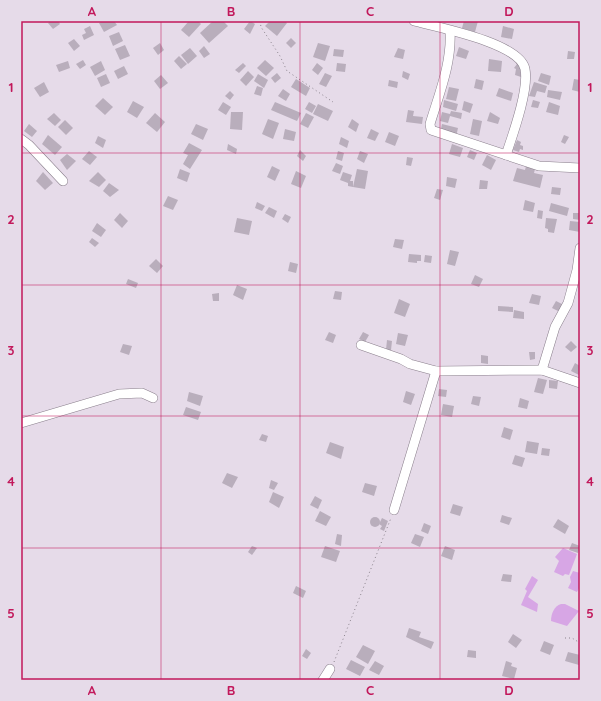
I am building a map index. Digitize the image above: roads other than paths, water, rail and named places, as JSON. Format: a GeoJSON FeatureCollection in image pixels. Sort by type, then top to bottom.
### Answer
{"type":"FeatureCollection","features":[{"type":"Feature","properties":{"kind":"street"},"geometry":{"type":"LineString","coordinates":[[414,21],[483,39],[508,51],[525,69],[525,87],[506,155]]}},
{"type":"Feature","properties":{"kind":"street"},"geometry":{"type":"LineString","coordinates":[[450,31],[451,45],[446,71],[430,124],[431,130],[538,166],[580,168]]}},
{"type":"Feature","properties":{"kind":"street"},"geometry":{"type":"LineString","coordinates":[[21,140],[29,145],[63,181]]}},
{"type":"Feature","properties":{"kind":"street"},"geometry":{"type":"LineString","coordinates":[[542,370],[555,327],[568,303],[577,270],[580,248]]}},
{"type":"Feature","properties":{"kind":"street"},"geometry":{"type":"LineString","coordinates":[[361,344],[401,359],[410,364],[436,371],[542,370],[580,383]]}},
{"type":"Feature","properties":{"kind":"street"},"geometry":{"type":"LineString","coordinates":[[394,510],[436,371]]}},
{"type":"Feature","properties":{"kind":"street"},"geometry":{"type":"LineString","coordinates":[[21,423],[119,394],[142,393],[153,398]]}},
{"type":"Feature","properties":{"kind":"street"},"geometry":{"type":"LineString","coordinates":[[323,680],[330,670]]}}]}
